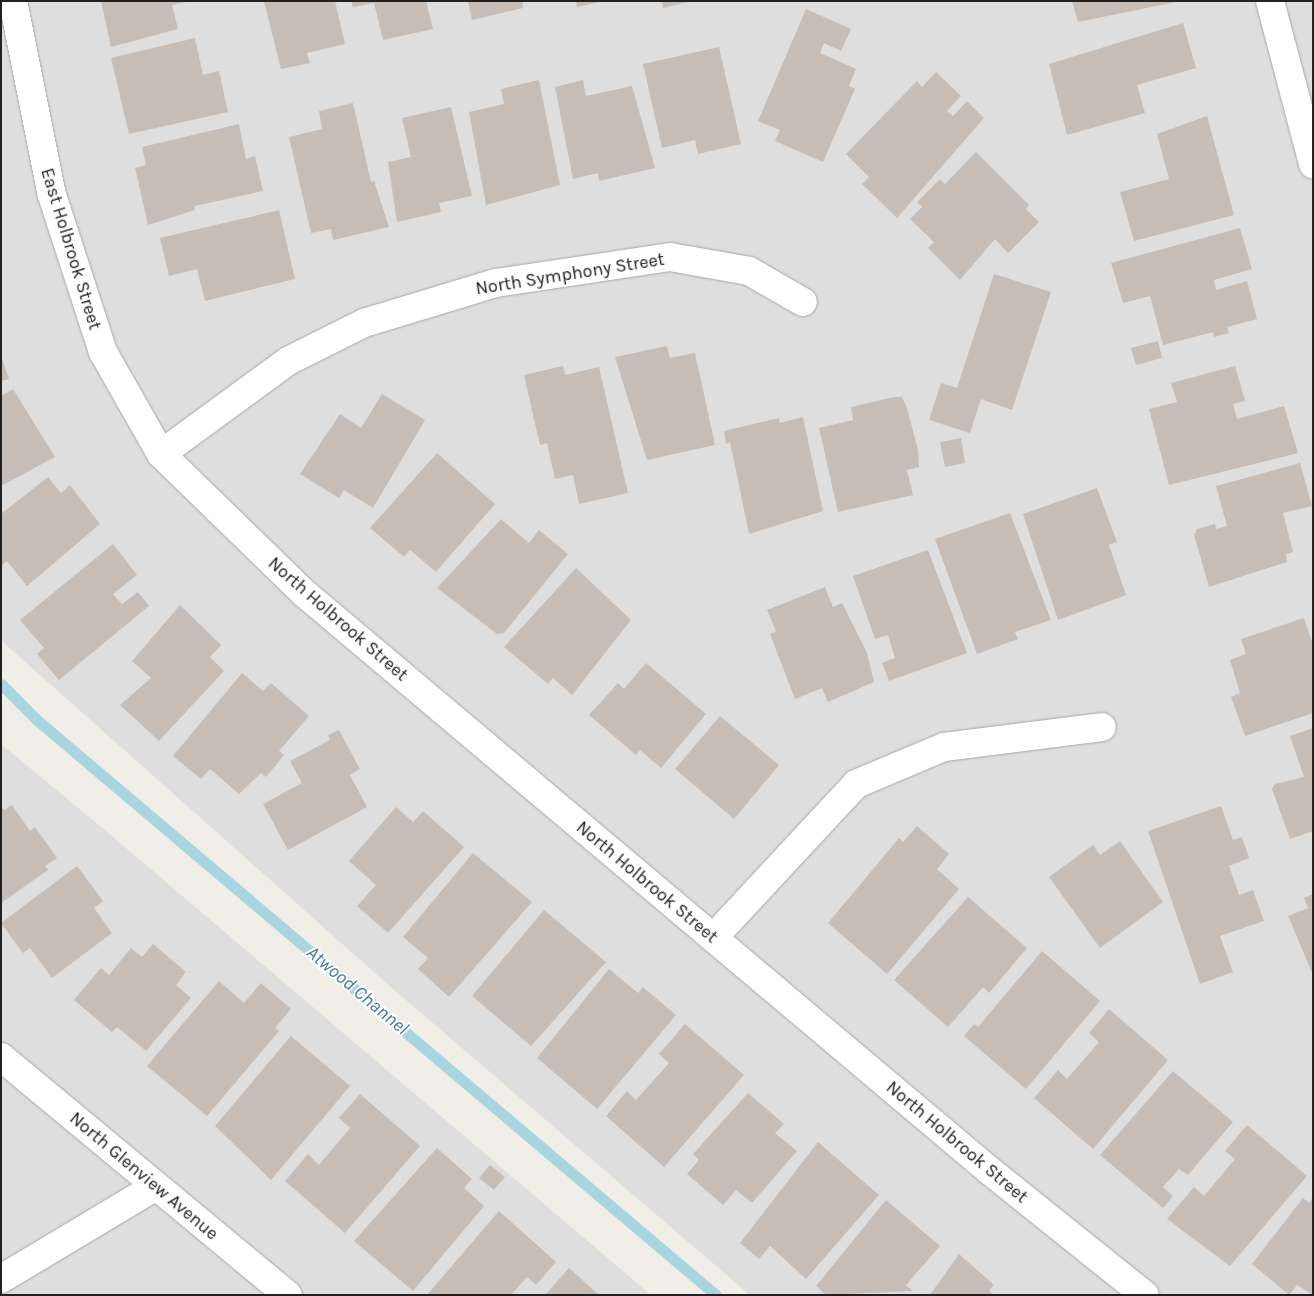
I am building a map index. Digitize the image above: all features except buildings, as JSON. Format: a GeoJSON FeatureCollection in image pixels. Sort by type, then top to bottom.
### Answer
{"type":"FeatureCollection","features":[{"type":"Feature","properties":{"kind":"street","name":"East Holbrook Street"},"geometry":{"type":"LineString","coordinates":[[13,1],[51,192],[93,324],[103,352],[161,454]]}},
{"type":"Feature","properties":{"kind":"street"},"geometry":{"type":"LineString","coordinates":[[1270,1],[1313,164]]}},
{"type":"Feature","properties":{"kind":"street","name":"North Symphony Street"},"geometry":{"type":"LineString","coordinates":[[161,454],[288,360],[364,323],[496,283],[670,257],[749,271],[803,302]]}},
{"type":"Feature","properties":{"kind":"street","name":"North Holbrook Street"},"geometry":{"type":"LineString","coordinates":[[161,454],[304,593],[713,938],[1145,1295]]}},
{"type":"Feature","properties":{"kind":"street"},"geometry":{"type":"LineString","coordinates":[[713,938],[856,784],[944,747],[1102,727]]}},
{"type":"Feature","properties":{"kind":"street","name":"North Glenview Avenue"},"geometry":{"type":"LineString","coordinates":[[1,1057],[155,1187],[288,1295]]}},
{"type":"Feature","properties":{"kind":"street"},"geometry":{"type":"LineString","coordinates":[[1,1278],[155,1187]]}},
{"type":"Feature","properties":{"kind":"shaded area"},"geometry":{"type":"Polygon","coordinates":[[[1,1],[1313,1],[1313,1295],[750,1295],[385,982],[5,644],[1,638],[1,1]]]}},
{"type":"Feature","properties":{"kind":"shaded area"},"geometry":{"type":"Polygon","coordinates":[[[1,744],[106,831],[651,1295],[1,1295],[1,744]]]}},
{"type":"Feature","properties":{"kind":"waterway","name":"Atwood Channel"},"geometry":{"type":"LineString","coordinates":[[1,684],[37,720],[716,1295]]}}]}
